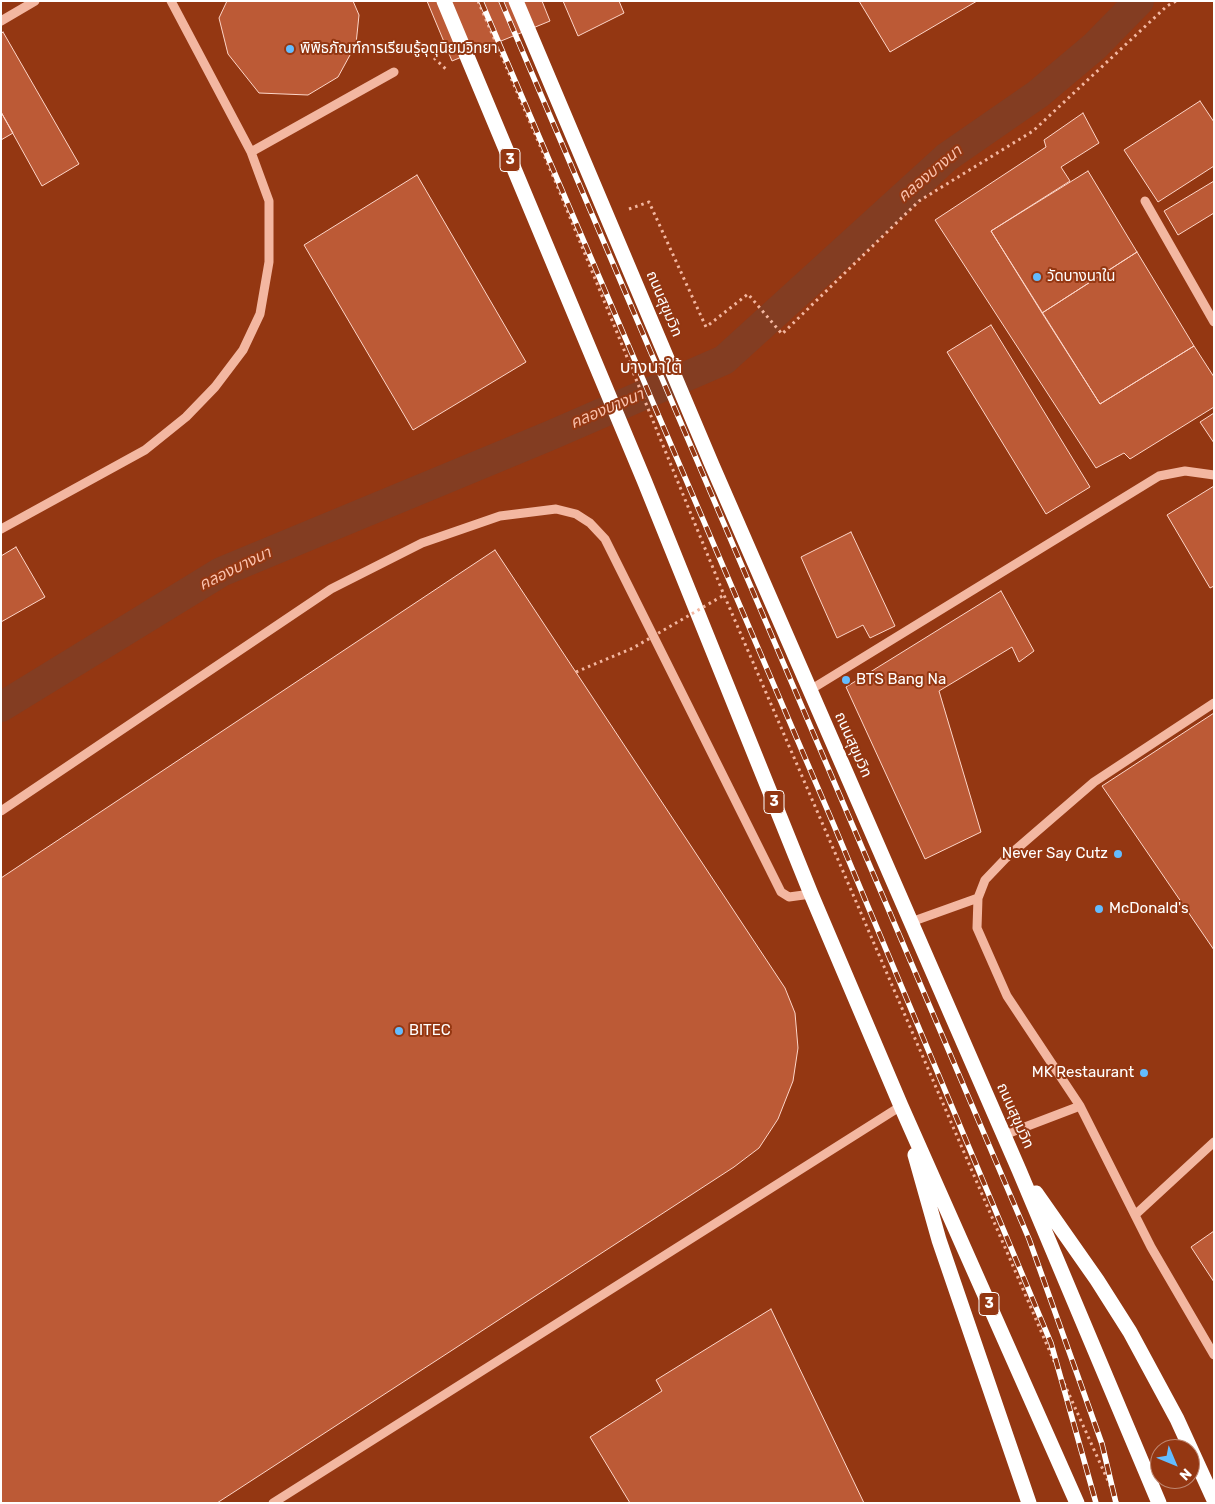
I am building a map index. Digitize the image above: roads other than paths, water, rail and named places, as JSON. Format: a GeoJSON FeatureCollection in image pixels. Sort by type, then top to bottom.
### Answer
{"type":"FeatureCollection","features":[{"type":"Feature","properties":{"kind":"highway","name":"3"},"geometry":{"type":"LineString","coordinates":[[444,1],[651,497],[811,894],[901,1106],[1078,1503]]}},
{"type":"Feature","properties":{"kind":"highway","name":"ถนนสุขุมวิท"},"geometry":{"type":"LineString","coordinates":[[516,1],[712,465],[1004,1135],[1159,1503]]}},
{"type":"Feature","properties":{"kind":"highway"},"geometry":{"type":"LineString","coordinates":[[901,1106],[938,1240],[998,1409],[1028,1503]]}},
{"type":"Feature","properties":{"kind":"highway"},"geometry":{"type":"LineString","coordinates":[[1019,1170],[1097,1280],[1130,1332],[1177,1419],[1214,1500]]}},
{"type":"Feature","properties":{"kind":"street"},"geometry":{"type":"LineString","coordinates":[[1,21],[35,1]]}},
{"type":"Feature","properties":{"kind":"street"},"geometry":{"type":"LineString","coordinates":[[1,529],[145,450],[186,418],[216,387],[243,350],[260,314],[270,262],[270,201],[251,152],[171,1]]}},
{"type":"Feature","properties":{"kind":"street"},"geometry":{"type":"LineString","coordinates":[[251,152],[394,72]]}},
{"type":"Feature","properties":{"kind":"street"},"geometry":{"type":"LineString","coordinates":[[1145,201],[1214,322]]}},
{"type":"Feature","properties":{"kind":"street"},"geometry":{"type":"LineString","coordinates":[[810,690],[1160,476],[1185,471],[1214,475]]}},
{"type":"Feature","properties":{"kind":"street"},"geometry":{"type":"LineString","coordinates":[[1,811],[330,589],[422,543],[500,516],[556,509],[576,514],[590,522],[605,539],[781,892],[789,897],[811,894]]}},
{"type":"Feature","properties":{"kind":"street"},"geometry":{"type":"LineString","coordinates":[[1214,703],[1094,782],[1006,858],[985,880],[978,898],[977,928],[1007,996],[1080,1106],[1135,1215],[1214,1355]]}},
{"type":"Feature","properties":{"kind":"street"},"geometry":{"type":"LineString","coordinates":[[911,922],[978,898]]}},
{"type":"Feature","properties":{"kind":"street"},"geometry":{"type":"LineString","coordinates":[[273,1503],[901,1106]]}},
{"type":"Feature","properties":{"kind":"street"},"geometry":{"type":"LineString","coordinates":[[1004,1135],[1080,1106]]}},
{"type":"Feature","properties":{"kind":"street"},"geometry":{"type":"LineString","coordinates":[[1135,1215],[1214,1142]]}},
{"type":"Feature","properties":{"kind":"waterway","name":"คลองบางนา"},"geometry":{"type":"LineString","coordinates":[[1,707],[221,572],[549,436],[724,360],[947,157],[1038,94],[1095,46],[1139,1]]}},
{"type":"Feature","properties":{"kind":"railway"},"geometry":{"type":"LineString","coordinates":[[481,1],[833,823],[1051,1343],[1096,1503]]}},
{"type":"Feature","properties":{"kind":"railway"},"geometry":{"type":"LineString","coordinates":[[501,1],[1029,1239],[1102,1444],[1116,1503]]}},
{"type":"Feature","properties":{"kind":"place","name":"พิพิธภัณฑ์การเรียนรู้อุตุนิยมวิทยา"},"geometry":{"type":"Point","coordinates":[290,49]}},
{"type":"Feature","properties":{"kind":"place","name":"วัดบางนาใน"},"geometry":{"type":"Point","coordinates":[1037,277]}},
{"type":"Feature","properties":{"kind":"place","name":"BTS Bang Na"},"geometry":{"type":"Point","coordinates":[846,680]}},
{"type":"Feature","properties":{"kind":"place","name":"Never Say Cutz"},"geometry":{"type":"Point","coordinates":[1118,854]}},
{"type":"Feature","properties":{"kind":"place","name":"McDonald's"},"geometry":{"type":"Point","coordinates":[1099,909]}},
{"type":"Feature","properties":{"kind":"place","name":"BITEC"},"geometry":{"type":"Point","coordinates":[399,1031]}},
{"type":"Feature","properties":{"kind":"place","name":"MK Restaurant"},"geometry":{"type":"Point","coordinates":[1144,1073]}},
{"type":"Feature","properties":{"kind":"district","name":"บางนาใต้"},"geometry":{"type":"Point","coordinates":[651,368]}}]}
